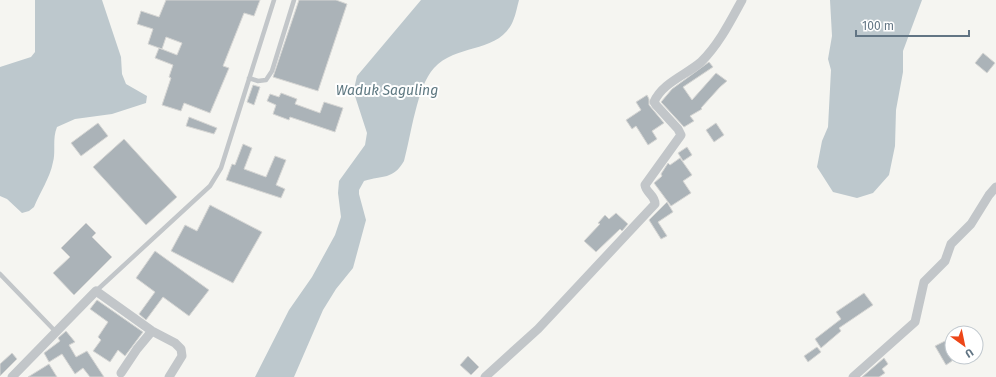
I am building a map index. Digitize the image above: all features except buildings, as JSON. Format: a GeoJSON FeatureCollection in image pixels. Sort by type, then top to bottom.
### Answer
{"type":"FeatureCollection","features":[{"type":"Feature","properties":{"kind":"street"},"geometry":{"type":"LineString","coordinates":[[485,377],[538,329],[653,206],[655,202],[654,198],[646,190],[645,185],[681,135],[654,102],[672,82],[702,61],[727,28],[742,0]]}},
{"type":"Feature","properties":{"kind":"street"},"geometry":{"type":"LineString","coordinates":[[853,377],[915,322],[924,282],[945,261],[951,244],[971,224],[989,195],[996,187]]}},
{"type":"Feature","properties":{"kind":"street"},"geometry":{"type":"LineString","coordinates":[[12,377],[96,291],[152,331],[175,343],[181,349],[182,356],[169,377]]}},
{"type":"Feature","properties":{"kind":"street"},"geometry":{"type":"LineString","coordinates":[[121,373],[137,349],[152,331]]}},
{"type":"Feature","properties":{"kind":"lane"},"geometry":{"type":"LineString","coordinates":[[96,291],[210,186],[221,168],[274,0]]}},
{"type":"Feature","properties":{"kind":"lane"},"geometry":{"type":"LineString","coordinates":[[249,78],[258,81],[266,80],[272,71],[294,0]]}},
{"type":"Feature","properties":{"kind":"lane"},"geometry":{"type":"LineString","coordinates":[[0,274],[56,332]]}},
{"type":"Feature","properties":{"kind":"water"},"geometry":{"type":"Polygon","coordinates":[[[35,0],[102,0],[121,57],[122,74],[126,84],[147,96],[146,103],[112,114],[75,119],[57,127],[54,158],[50,174],[34,207],[29,211],[22,213],[7,199],[0,196],[0,67],[31,57],[35,52],[35,0]]]}},
{"type":"Feature","properties":{"kind":"water","name":"Waduk Saguling"},"geometry":{"type":"Polygon","coordinates":[[[421,0],[519,0],[513,21],[507,31],[498,39],[488,44],[454,55],[443,60],[434,68],[428,76],[419,99],[404,161],[392,174],[364,181],[359,190],[359,194],[366,220],[353,268],[336,289],[323,310],[294,377],[255,377],[289,310],[312,277],[335,235],[341,217],[338,193],[339,181],[365,145],[367,133],[355,96],[354,89],[357,76],[421,0]]]}},
{"type":"Feature","properties":{"kind":"water"},"geometry":{"type":"Polygon","coordinates":[[[830,0],[922,0],[903,51],[903,72],[896,110],[895,146],[889,175],[873,193],[857,198],[833,192],[817,167],[822,141],[828,127],[831,70],[828,59],[832,36],[830,0]]]}}]}
